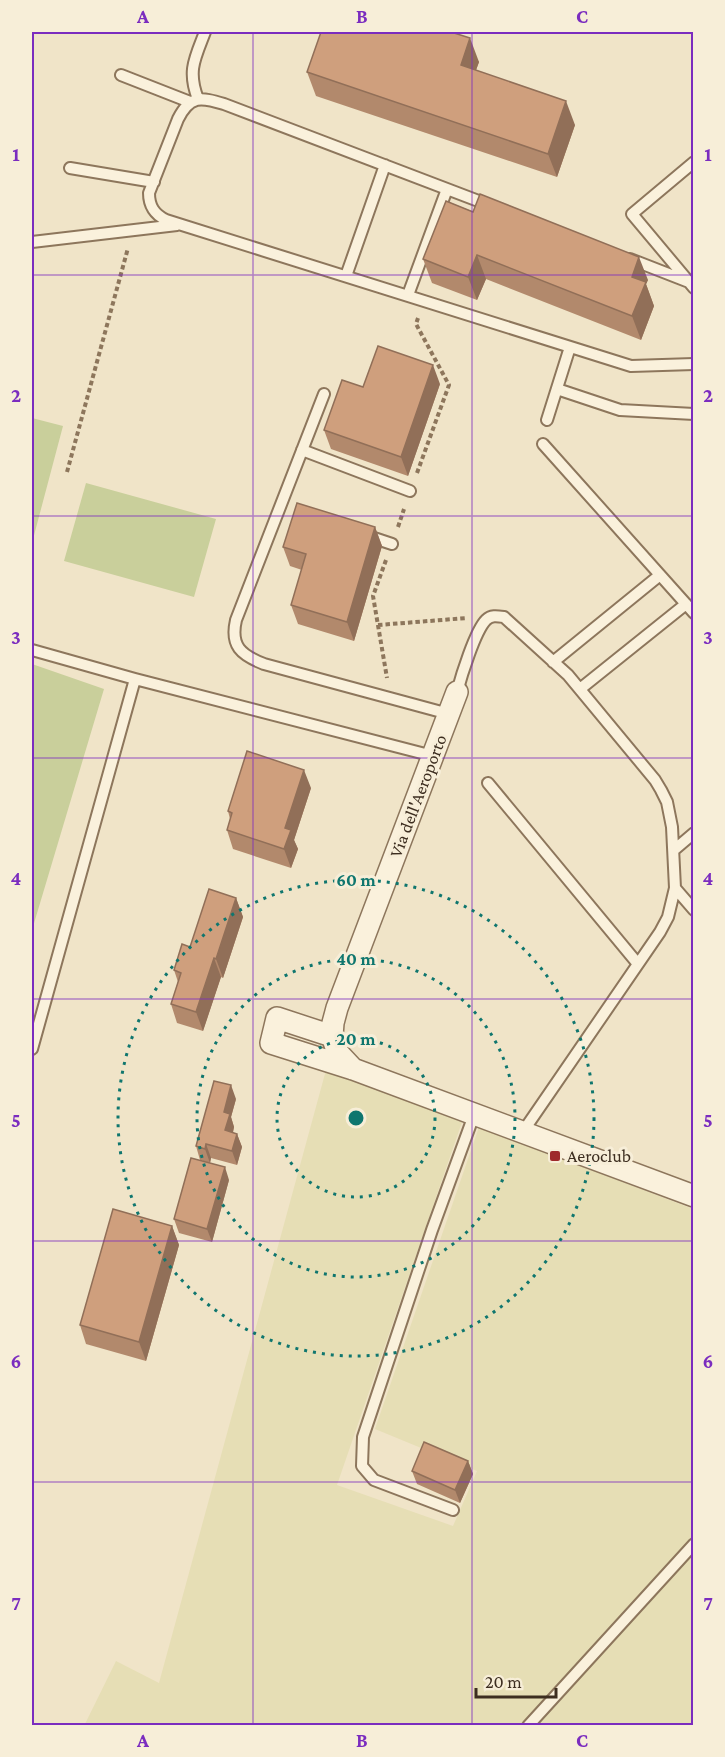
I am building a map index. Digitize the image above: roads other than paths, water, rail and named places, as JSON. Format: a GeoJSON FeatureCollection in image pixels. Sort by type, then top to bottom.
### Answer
{"type":"FeatureCollection","features":[{"type":"Feature","properties":{"kind":"street","name":"Via dell'Aeroporto"},"geometry":{"type":"LineString","coordinates":[[332,1036],[337,1008],[457,692]]}},
{"type":"Feature","properties":{"kind":"street"},"geometry":{"type":"LineString","coordinates":[[353,1069],[339,1053],[332,1036],[277,1018],[270,1043],[353,1069],[693,1196]]}},
{"type":"Feature","properties":{"kind":"lane"},"geometry":{"type":"LineString","coordinates":[[194,100],[192,72],[205,32]]}},
{"type":"Feature","properties":{"kind":"lane"},"geometry":{"type":"LineString","coordinates":[[121,75],[194,100],[224,104],[501,210]]}},
{"type":"Feature","properties":{"kind":"lane"},"geometry":{"type":"LineString","coordinates":[[194,100],[183,109],[178,119],[149,194],[152,209],[158,216],[631,366],[693,364]]}},
{"type":"Feature","properties":{"kind":"lane"},"geometry":{"type":"LineString","coordinates":[[691,285],[632,214],[693,162]]}},
{"type":"Feature","properties":{"kind":"lane"},"geometry":{"type":"LineString","coordinates":[[346,276],[386,165]]}},
{"type":"Feature","properties":{"kind":"lane"},"geometry":{"type":"LineString","coordinates":[[70,168],[154,182]]}},
{"type":"Feature","properties":{"kind":"lane"},"geometry":{"type":"LineString","coordinates":[[408,295],[447,189]]}},
{"type":"Feature","properties":{"kind":"lane"},"geometry":{"type":"LineString","coordinates":[[32,242],[183,225]]}},
{"type":"Feature","properties":{"kind":"lane"},"geometry":{"type":"LineString","coordinates":[[622,256],[691,285]]}},
{"type":"Feature","properties":{"kind":"lane"},"geometry":{"type":"LineString","coordinates":[[547,420],[570,347]]}},
{"type":"Feature","properties":{"kind":"lane"},"geometry":{"type":"LineString","coordinates":[[557,389],[620,410],[693,414]]}},
{"type":"Feature","properties":{"kind":"lane"},"geometry":{"type":"LineString","coordinates":[[324,394],[302,450],[286,506],[236,620],[233,631],[235,640],[240,650],[250,658],[264,664],[449,714]]}},
{"type":"Feature","properties":{"kind":"lane"},"geometry":{"type":"LineString","coordinates":[[543,444],[690,608],[580,689]]}},
{"type":"Feature","properties":{"kind":"lane"},"geometry":{"type":"LineString","coordinates":[[302,450],[410,491]]}},
{"type":"Feature","properties":{"kind":"lane"},"geometry":{"type":"LineString","coordinates":[[356,531],[392,544]]}},
{"type":"Feature","properties":{"kind":"lane"},"geometry":{"type":"LineString","coordinates":[[553,662],[660,575]]}},
{"type":"Feature","properties":{"kind":"lane"},"geometry":{"type":"LineString","coordinates":[[457,692],[480,629],[487,618],[504,617],[568,675],[580,689],[655,780],[669,813],[674,850],[675,888],[668,917],[522,1133]]}},
{"type":"Feature","properties":{"kind":"lane"},"geometry":{"type":"LineString","coordinates":[[32,650],[433,756]]}},
{"type":"Feature","properties":{"kind":"lane"},"geometry":{"type":"LineString","coordinates":[[32,1048],[135,679]]}},
{"type":"Feature","properties":{"kind":"lane"},"geometry":{"type":"LineString","coordinates":[[488,783],[638,964]]}},
{"type":"Feature","properties":{"kind":"lane"},"geometry":{"type":"LineString","coordinates":[[674,850],[693,833]]}},
{"type":"Feature","properties":{"kind":"lane"},"geometry":{"type":"LineString","coordinates":[[675,888],[693,910]]}},
{"type":"Feature","properties":{"kind":"lane"},"geometry":{"type":"LineString","coordinates":[[453,1510],[374,1480],[362,1466],[361,1451],[363,1437],[424,1252],[474,1115]]}},
{"type":"Feature","properties":{"kind":"lane"},"geometry":{"type":"LineString","coordinates":[[528,1725],[693,1544]]}},
{"type":"Feature","properties":{"kind":"place","name":"Aeroclub"},"geometry":{"type":"Point","coordinates":[555,1156]}}]}
